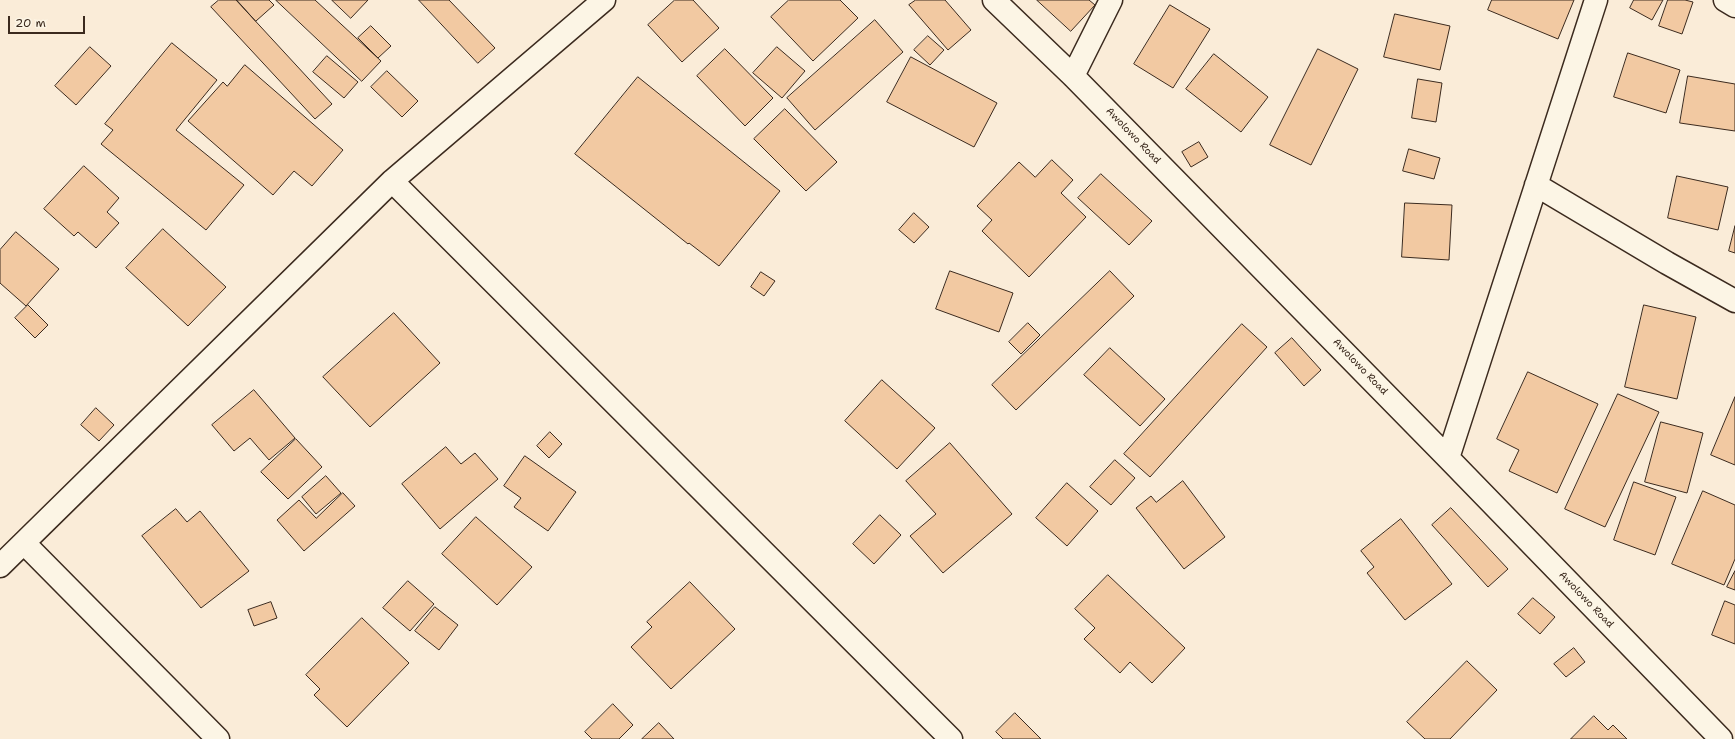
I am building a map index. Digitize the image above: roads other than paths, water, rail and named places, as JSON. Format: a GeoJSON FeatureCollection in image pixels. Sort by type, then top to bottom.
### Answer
{"type":"FeatureCollection","features":[{"type":"Feature","properties":{"kind":"street"},"geometry":{"type":"LineString","coordinates":[[0,566],[392,181],[604,0]]}},
{"type":"Feature","properties":{"kind":"street","name":"Awolowo Road"},"geometry":{"type":"LineString","coordinates":[[994,0],[1073,76],[1448,458],[1720,739]]}},
{"type":"Feature","properties":{"kind":"street"},"geometry":{"type":"LineString","coordinates":[[1073,76],[1111,0]]}},
{"type":"Feature","properties":{"kind":"street"},"geometry":{"type":"LineString","coordinates":[[1448,458],[1596,0]]}},
{"type":"Feature","properties":{"kind":"street"},"geometry":{"type":"LineString","coordinates":[[1725,0],[1735,6]]}},
{"type":"Feature","properties":{"kind":"street"},"geometry":{"type":"LineString","coordinates":[[392,181],[951,739]]}},
{"type":"Feature","properties":{"kind":"street"},"geometry":{"type":"LineString","coordinates":[[1536,185],[1735,300]]}},
{"type":"Feature","properties":{"kind":"street"},"geometry":{"type":"LineString","coordinates":[[24,544],[218,739]]}}]}
